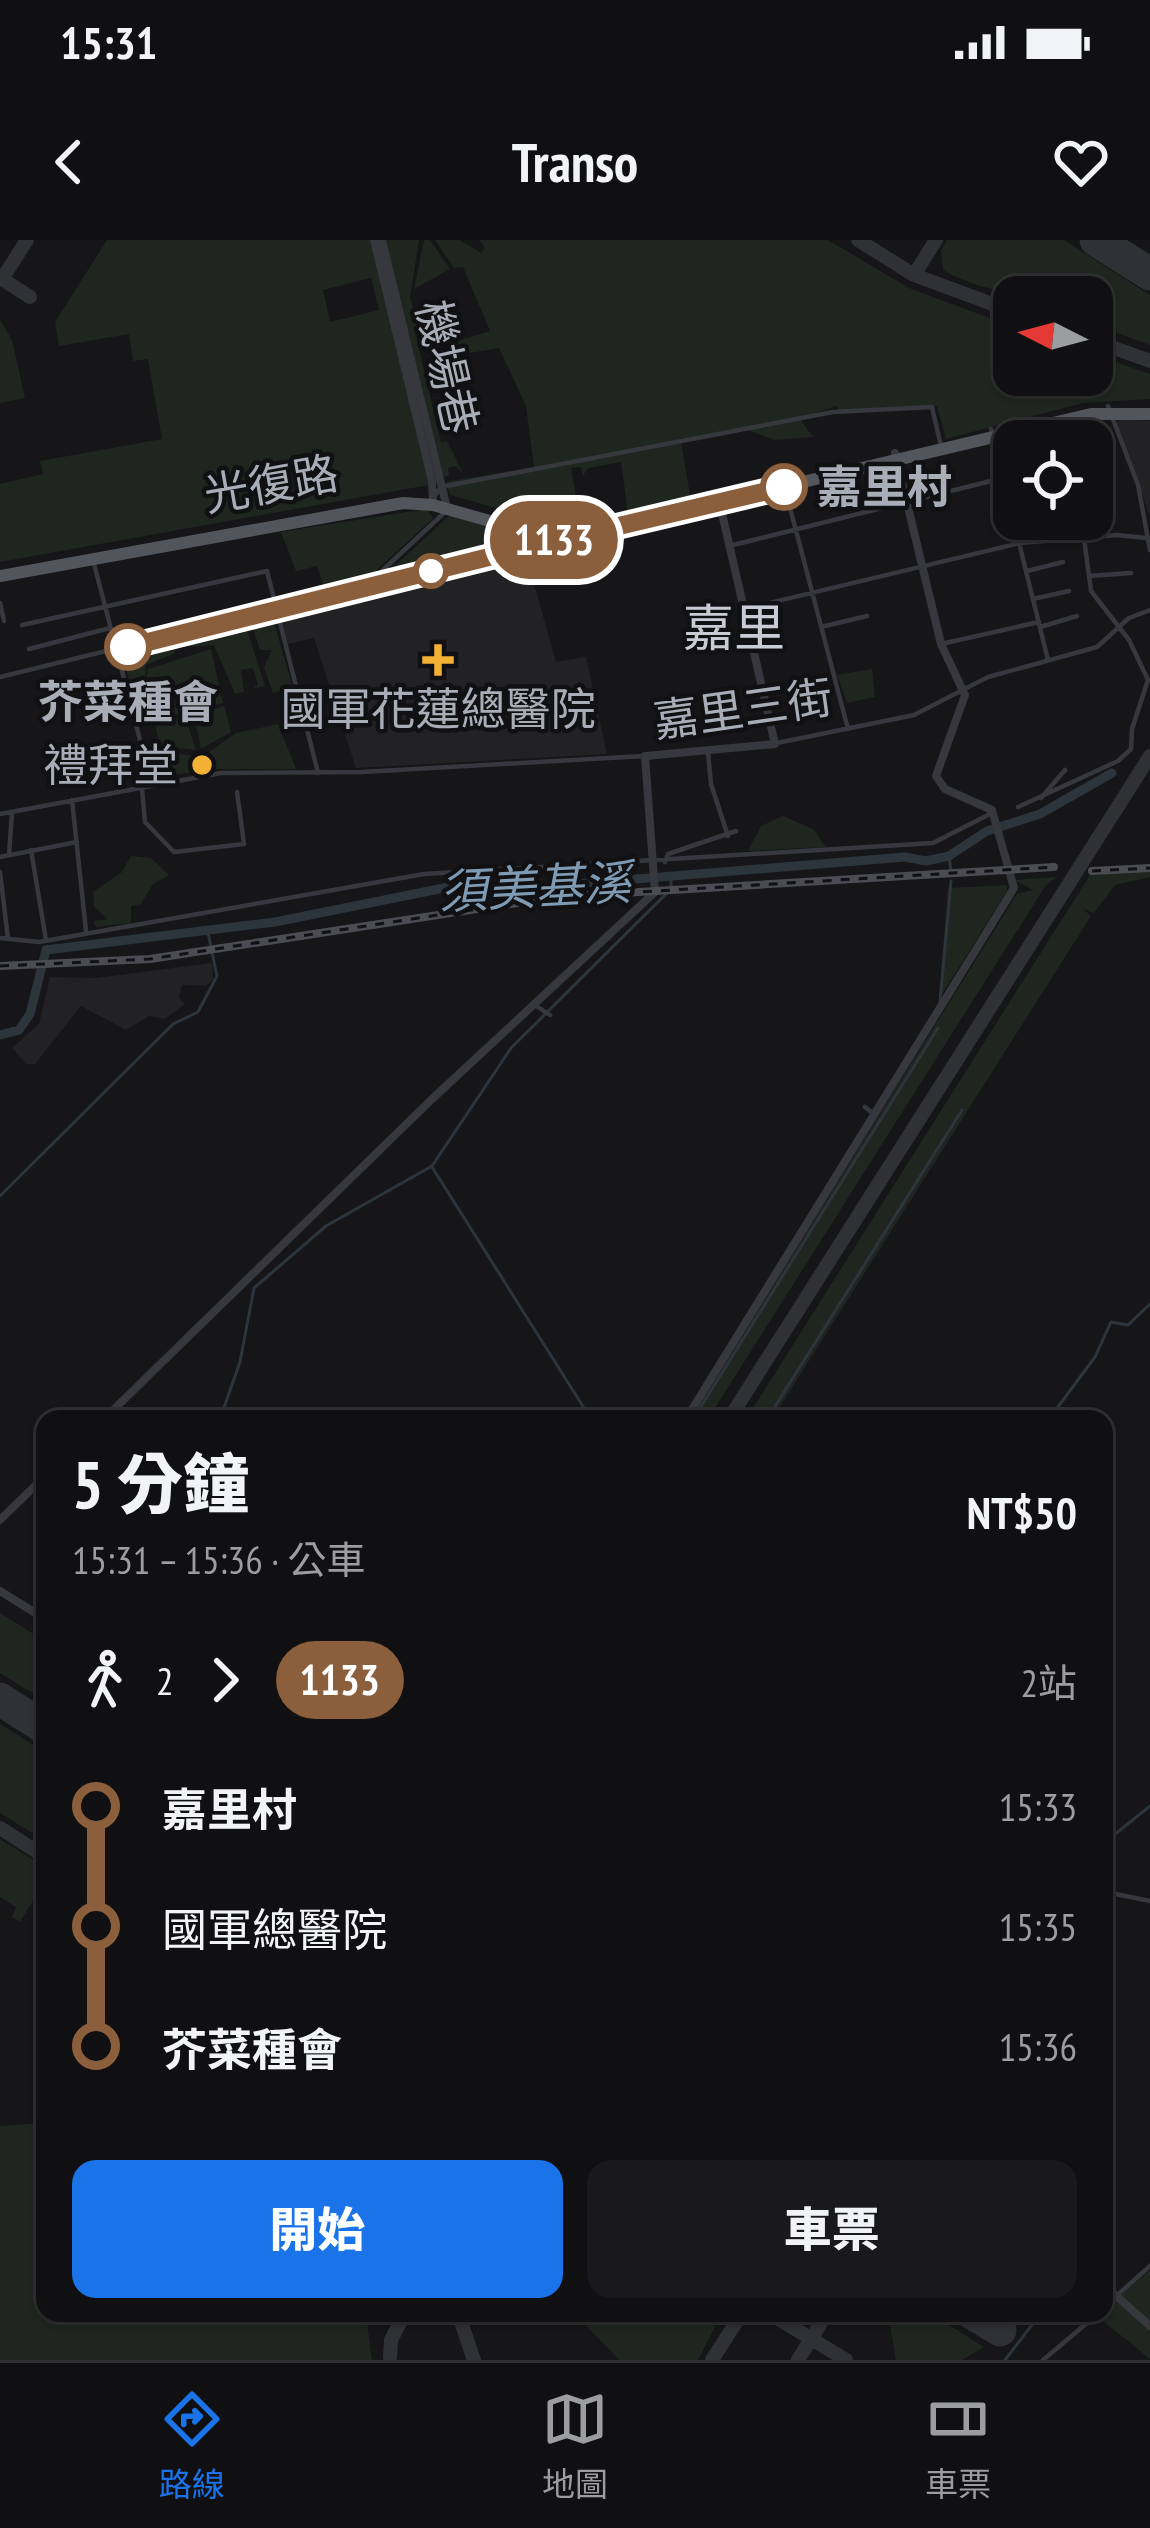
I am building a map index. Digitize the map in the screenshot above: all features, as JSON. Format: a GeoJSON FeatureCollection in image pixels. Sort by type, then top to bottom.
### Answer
{"type":"FeatureCollection","features":[{"type":"Feature","properties":{"kind":"main road"},"geometry":{"type":"LineString","coordinates":[[896,457],[940,442],[1108,409],[1150,411]]}},
{"type":"Feature","properties":{"kind":"main road"},"geometry":{"type":"LineString","coordinates":[[546,536],[568,538],[991,432]]}},
{"type":"Feature","properties":{"kind":"main road","name":"光復路"},"geometry":{"type":"LineString","coordinates":[[0,572],[406,496],[440,500],[546,536]]}},
{"type":"Feature","properties":{"kind":"street","name":"機場巷"},"geometry":{"type":"LineString","coordinates":[[378,240],[440,500]]}},
{"type":"Feature","properties":{"kind":"street"},"geometry":{"type":"LineString","coordinates":[[365,586],[440,500],[833,412],[932,407],[940,442]]}},
{"type":"Feature","properties":{"kind":"street"},"geometry":{"type":"LineString","coordinates":[[1108,409],[1138,485],[1150,550]]}},
{"type":"Feature","properties":{"kind":"street"},"geometry":{"type":"LineString","coordinates":[[991,432],[993,440]]}},
{"type":"Feature","properties":{"kind":"street"},"geometry":{"type":"LineString","coordinates":[[692,1410],[1015,888],[993,817],[945,789],[936,776],[964,698],[941,644],[896,457]]}},
{"type":"Feature","properties":{"kind":"street"},"geometry":{"type":"LineString","coordinates":[[729,546],[993,481]]}},
{"type":"Feature","properties":{"kind":"street"},"geometry":{"type":"LineString","coordinates":[[784,484],[848,729]]}},
{"type":"Feature","properties":{"kind":"street"},"geometry":{"type":"LineString","coordinates":[[718,499],[775,744]]}},
{"type":"Feature","properties":{"kind":"street"},"geometry":{"type":"LineString","coordinates":[[0,677],[525,548],[546,536]]}},
{"type":"Feature","properties":{"kind":"street"},"geometry":{"type":"LineString","coordinates":[[1113,538],[1146,538]]}},
{"type":"Feature","properties":{"kind":"street"},"geometry":{"type":"LineString","coordinates":[[1019,540],[1048,660]]}},
{"type":"Feature","properties":{"kind":"street"},"geometry":{"type":"LineString","coordinates":[[744,609],[1020,543],[1058,540]]}},
{"type":"Feature","properties":{"kind":"street"},"geometry":{"type":"LineString","coordinates":[[1018,807],[1037,802],[1132,749],[1132,729],[1148,680],[1135,649],[1091,591],[1084,540]]}},
{"type":"Feature","properties":{"kind":"street"},"geometry":{"type":"LineString","coordinates":[[92,557],[152,787]]}},
{"type":"Feature","properties":{"kind":"street"},"geometry":{"type":"LineString","coordinates":[[1027,571],[1063,562]]}},
{"type":"Feature","properties":{"kind":"street"},"geometry":{"type":"LineString","coordinates":[[22,625],[267,571],[318,773]]}},
{"type":"Feature","properties":{"kind":"street"},"geometry":{"type":"LineString","coordinates":[[1090,576],[1131,573]]}},
{"type":"Feature","properties":{"kind":"street"},"geometry":{"type":"LineString","coordinates":[[1033,599],[1069,591]]}},
{"type":"Feature","properties":{"kind":"street"},"geometry":{"type":"LineString","coordinates":[[0,603],[4,621]]}},
{"type":"Feature","properties":{"kind":"street","name":"嘉里三街"},"geometry":{"type":"LineString","coordinates":[[0,814],[221,773],[318,773],[709,753],[775,744],[914,715],[962,688],[1097,647],[1150,610]]}},
{"type":"Feature","properties":{"kind":"street"},"geometry":{"type":"LineString","coordinates":[[821,627],[867,616]]}},
{"type":"Feature","properties":{"kind":"street"},"geometry":{"type":"LineString","coordinates":[[941,644],[1078,616]]}},
{"type":"Feature","properties":{"kind":"street"},"geometry":{"type":"LineString","coordinates":[[28,649],[111,628]]}},
{"type":"Feature","properties":{"kind":"street"},"geometry":{"type":"LineString","coordinates":[[709,753],[711,784],[728,836]]}},
{"type":"Feature","properties":{"kind":"street"},"geometry":{"type":"LineString","coordinates":[[113,1410],[609,939],[657,884],[659,863],[645,756]]}},
{"type":"Feature","properties":{"kind":"street"},"geometry":{"type":"LineString","coordinates":[[1037,802],[1065,770]]}},
{"type":"Feature","properties":{"kind":"street"},"geometry":{"type":"LineString","coordinates":[[142,789],[145,822],[174,852],[244,844],[237,792]]}},
{"type":"Feature","properties":{"kind":"street"},"geometry":{"type":"LineString","coordinates":[[72,800],[86,931]]}},
{"type":"Feature","properties":{"kind":"street"},"geometry":{"type":"LineString","coordinates":[[8,855],[12,811]]}},
{"type":"Feature","properties":{"kind":"street"},"geometry":{"type":"LineString","coordinates":[[0,872],[4,939],[46,940],[424,874],[932,843],[993,817]]}},
{"type":"Feature","properties":{"kind":"street"},"geometry":{"type":"LineString","coordinates":[[659,863],[668,854],[736,831]]}},
{"type":"Feature","properties":{"kind":"street"},"geometry":{"type":"LineString","coordinates":[[0,857],[78,841]]}},
{"type":"Feature","properties":{"kind":"street"},"geometry":{"type":"LineString","coordinates":[[32,850],[46,940]]}},
{"type":"Feature","properties":{"kind":"street"},"geometry":{"type":"LineString","coordinates":[[535,1005],[550,1015]]}},
{"type":"Feature","properties":{"kind":"street"},"geometry":{"type":"LineString","coordinates":[[865,1107],[875,1115]]}},
{"type":"Feature","properties":{"kind":"street"},"geometry":{"type":"LineString","coordinates":[[0,1520],[36,1485]]}},
{"type":"Feature","properties":{"kind":"street"},"geometry":{"type":"LineString","coordinates":[[0,1591],[36,1613]]}},
{"type":"Feature","properties":{"kind":"street"},"geometry":{"type":"LineString","coordinates":[[1113,1893],[1150,1901]]}},
{"type":"Feature","properties":{"kind":"street"},"geometry":{"type":"LineString","coordinates":[[1113,2297],[1150,2266]]}},
{"type":"Feature","properties":{"kind":"street"},"geometry":{"type":"LineString","coordinates":[[1113,2290],[1150,2326]]}},
{"type":"Feature","properties":{"kind":"street"},"geometry":{"type":"LineString","coordinates":[[1043,2360],[1088,2322]]}},
{"type":"Feature","properties":{"kind":"shaded area"},"geometry":{"type":"Polygon","coordinates":[[[107,240],[371,240],[429,485],[0,562],[0,484],[43,474],[40,461],[162,439],[148,359],[133,361],[129,334],[59,346],[55,322],[107,240]],[[371,278],[323,290],[330,322],[379,310],[371,278]]]}},
{"type":"Feature","properties":{"kind":"shaded area"},"geometry":{"type":"Polygon","coordinates":[[[385,240],[419,240],[410,298],[420,330],[415,332],[441,442],[447,441],[463,473],[455,466],[448,468],[449,476],[442,477],[385,240]]]}},
{"type":"Feature","properties":{"kind":"shaded area"},"geometry":{"type":"Polygon","coordinates":[[[424,240],[430,240],[450,269],[414,289],[424,240]]]}},
{"type":"Feature","properties":{"kind":"shaded area"},"geometry":{"type":"Polygon","coordinates":[[[435,240],[460,240],[481,253],[485,248],[479,240],[828,240],[909,288],[993,319],[993,396],[1113,396],[1113,361],[1150,374],[1150,399],[1083,403],[1018,420],[993,420],[993,427],[946,439],[937,406],[840,414],[837,406],[799,418],[813,437],[774,440],[748,430],[681,442],[691,501],[628,513],[621,462],[588,468],[583,476],[581,467],[571,468],[580,519],[539,520],[450,495],[446,482],[534,467],[526,406],[499,348],[452,356],[448,344],[490,331],[463,267],[454,268],[435,240]]]}},
{"type":"Feature","properties":{"kind":"shaded area"},"geometry":{"type":"Polygon","coordinates":[[[947,240],[1064,240],[1150,295],[1150,345],[1113,332],[1113,276],[993,276],[993,289],[943,270],[941,250],[947,240]]]}},
{"type":"Feature","properties":{"kind":"shaded area"},"geometry":{"type":"Polygon","coordinates":[[[0,320],[12,340],[25,398],[0,403],[0,320]]]}},
{"type":"Feature","properties":{"kind":"shaded area"},"geometry":{"type":"Polygon","coordinates":[[[1120,419],[1150,421],[1150,516],[1117,423],[1120,419]]]}},
{"type":"Feature","properties":{"kind":"shaded area"},"geometry":{"type":"Polygon","coordinates":[[[426,509],[433,518],[366,580],[325,590],[317,566],[296,571],[281,532],[426,509]]]}},
{"type":"Feature","properties":{"kind":"shaded area"},"geometry":{"type":"Polygon","coordinates":[[[450,515],[518,535],[520,540],[387,573],[450,515]]]}},
{"type":"Feature","properties":{"kind":"shaded area","name":"國軍花蓮總醫院"},"geometry":{"type":"Polygon","coordinates":[[[526,555],[556,662],[586,657],[607,754],[356,768],[314,638],[288,644],[280,616],[526,555]]]}},
{"type":"Feature","properties":{"kind":"shaded area"},"geometry":{"type":"Polygon","coordinates":[[[273,619],[293,688],[273,693],[264,667],[272,650],[260,650],[252,625],[273,619]]]}},
{"type":"Feature","properties":{"kind":"shaded area"},"geometry":{"type":"Polygon","coordinates":[[[247,629],[265,686],[252,689],[258,685],[253,668],[241,670],[244,692],[235,694],[214,645],[185,647],[247,629]]]}},
{"type":"Feature","properties":{"kind":"shaded area"},"geometry":{"type":"Polygon","coordinates":[[[174,647],[175,653],[146,665],[145,695],[134,698],[123,657],[174,647]]]}},
{"type":"Feature","properties":{"kind":"shaded area"},"geometry":{"type":"Polygon","coordinates":[[[211,649],[223,703],[156,719],[146,680],[148,669],[211,649]]]}},
{"type":"Feature","properties":{"kind":"shaded area"},"geometry":{"type":"Polygon","coordinates":[[[872,669],[875,697],[847,703],[837,675],[872,669]]]}},
{"type":"Feature","properties":{"kind":"shaded area"},"geometry":{"type":"Polygon","coordinates":[[[224,706],[231,732],[201,749],[194,716],[224,706]]]}},
{"type":"Feature","properties":{"kind":"shaded area"},"geometry":{"type":"Polygon","coordinates":[[[185,717],[196,750],[160,746],[155,724],[185,717]]]}},
{"type":"Feature","properties":{"kind":"shaded area"},"geometry":{"type":"Polygon","coordinates":[[[278,724],[296,769],[208,769],[205,755],[236,733],[278,724]]]}},
{"type":"Feature","properties":{"kind":"shaded area"},"geometry":{"type":"Polygon","coordinates":[[[154,750],[193,756],[197,771],[152,779],[147,755],[154,750]]]}},
{"type":"Feature","properties":{"kind":"shaded area"},"geometry":{"type":"Polygon","coordinates":[[[783,816],[813,829],[826,847],[748,851],[761,826],[783,816]]]}},
{"type":"Feature","properties":{"kind":"shaded area"},"geometry":{"type":"Polygon","coordinates":[[[131,856],[151,858],[169,875],[153,884],[141,904],[131,906],[131,923],[96,927],[93,921],[107,919],[94,906],[93,892],[122,872],[131,856]]]}},
{"type":"Feature","properties":{"kind":"shaded area"},"geometry":{"type":"Polygon","coordinates":[[[1150,871],[1150,877],[1115,885],[1094,913],[1083,909],[1091,916],[778,1410],[752,1410],[1090,875],[1150,871]]]}},
{"type":"Feature","properties":{"kind":"shaded area"},"geometry":{"type":"Polygon","coordinates":[[[1057,877],[1046,885],[714,1410],[695,1410],[1017,894],[1033,890],[1014,880],[1057,877]]]}},
{"type":"Feature","properties":{"kind":"shaded area"},"geometry":{"type":"Polygon","coordinates":[[[1007,885],[1007,891],[939,999],[948,888],[1007,885]]]}},
{"type":"Feature","properties":{"kind":"shaded area"},"geometry":{"type":"Polygon","coordinates":[[[212,963],[213,980],[206,986],[182,985],[179,998],[185,1004],[165,1019],[149,1016],[126,1030],[81,1006],[35,1064],[26,1064],[12,1048],[39,1024],[50,977],[96,978],[212,963]]]}},
{"type":"Feature","properties":{"kind":"shaded area"},"geometry":{"type":"Polygon","coordinates":[[[0,1613],[36,1635],[36,1695],[0,1673],[0,1613]]]}},
{"type":"Feature","properties":{"kind":"shaded area"},"geometry":{"type":"Polygon","coordinates":[[[0,1724],[36,1746],[36,1835],[0,1813],[0,1724]]]}},
{"type":"Feature","properties":{"kind":"shaded area"},"geometry":{"type":"Polygon","coordinates":[[[0,1839],[36,1861],[36,1896],[20,1922],[12,1917],[16,1907],[0,1897],[0,1839]]]}},
{"type":"Feature","properties":{"kind":"shaded area"},"geometry":{"type":"Polygon","coordinates":[[[36,2123],[36,2322],[367,2322],[372,2360],[0,2360],[0,2126],[36,2123]]]}},
{"type":"Feature","properties":{"kind":"shaded area"},"geometry":{"type":"Polygon","coordinates":[[[1150,2270],[1150,2359],[1104,2322],[1113,2322],[1113,2302],[1150,2270]]]}},
{"type":"Feature","properties":{"kind":"shaded area"},"geometry":{"type":"Polygon","coordinates":[[[583,2322],[717,2322],[698,2360],[619,2360],[583,2322]]]}},
{"type":"Feature","properties":{"kind":"shaded area"},"geometry":{"type":"Polygon","coordinates":[[[890,2322],[944,2322],[984,2347],[962,2360],[896,2360],[890,2322]]]}},
{"type":"Feature","properties":{"kind":"waterway","name":"須美基溪"},"geometry":{"type":"LineString","coordinates":[[0,1035],[19,1030],[30,1014],[46,950],[275,922],[449,887],[490,891],[905,857],[926,861],[949,856],[987,831],[1040,814],[1112,773]]}},
{"type":"Feature","properties":{"kind":"waterway"},"geometry":{"type":"LineString","coordinates":[[949,856],[951,872]]}},
{"type":"Feature","properties":{"kind":"waterway"},"geometry":{"type":"LineString","coordinates":[[223,1410],[240,1362],[254,1288],[326,1226],[432,1166],[511,1048],[671,889],[671,880]]}},
{"type":"Feature","properties":{"kind":"waterway"},"geometry":{"type":"LineString","coordinates":[[940,1002],[951,881]]}},
{"type":"Feature","properties":{"kind":"waterway"},"geometry":{"type":"LineString","coordinates":[[0,1196],[173,1024],[198,1012],[217,976],[207,928]]}},
{"type":"Feature","properties":{"kind":"waterway"},"geometry":{"type":"LineString","coordinates":[[699,1410],[938,1028]]}},
{"type":"Feature","properties":{"kind":"waterway"},"geometry":{"type":"LineString","coordinates":[[773,1410],[962,1110]]}},
{"type":"Feature","properties":{"kind":"waterway"},"geometry":{"type":"LineString","coordinates":[[432,1167],[585,1410]]}},
{"type":"Feature","properties":{"kind":"waterway"},"geometry":{"type":"LineString","coordinates":[[1056,1410],[1095,1357],[1111,1322],[1128,1325],[1150,1304]]}},
{"type":"Feature","properties":{"kind":"waterway"},"geometry":{"type":"LineString","coordinates":[[1113,1836],[1150,1806]]}},
{"type":"Feature","properties":{"kind":"waterway"},"geometry":{"type":"LineString","coordinates":[[1005,2360],[1034,2322]]}},
{"type":"Feature","properties":{"kind":"taxiway"},"geometry":{"type":"LineString","coordinates":[[27,240],[2,279],[30,297]]}},
{"type":"Feature","properties":{"kind":"taxiway"},"geometry":{"type":"LineString","coordinates":[[858,240],[914,275],[993,304]]}},
{"type":"Feature","properties":{"kind":"taxiway"},"geometry":{"type":"LineString","coordinates":[[914,275],[936,240]]}},
{"type":"Feature","properties":{"kind":"taxiway"},"geometry":{"type":"LineString","coordinates":[[1113,348],[1150,361]]}},
{"type":"Feature","properties":{"kind":"taxiway"},"geometry":{"type":"LineString","coordinates":[[735,1410],[1150,756]]}},
{"type":"Feature","properties":{"kind":"taxiway"},"geometry":{"type":"LineString","coordinates":[[0,1828],[36,1851]]}},
{"type":"Feature","properties":{"kind":"taxiway"},"geometry":{"type":"LineString","coordinates":[[390,2357],[391,2340],[400,2322]]}},
{"type":"Feature","properties":{"kind":"taxiway"},"geometry":{"type":"LineString","coordinates":[[461,2322],[474,2360]]}},
{"type":"Feature","properties":{"kind":"taxiway"},"geometry":{"type":"LineString","coordinates":[[712,2360],[736,2322]]}},
{"type":"Feature","properties":{"kind":"taxiway"},"geometry":{"type":"LineString","coordinates":[[784,2322],[846,2360]]}},
{"type":"Feature","properties":{"kind":"taxiway"},"geometry":{"type":"LineString","coordinates":[[798,2360],[821,2322]]}},
{"type":"Feature","properties":{"kind":"runway"},"geometry":{"type":"LineString","coordinates":[[1096,240],[1150,274]]}},
{"type":"Feature","properties":{"kind":"runway"},"geometry":{"type":"LineString","coordinates":[[0,1699],[36,1722]]}},
{"type":"Feature","properties":{"kind":"runway"},"geometry":{"type":"LineString","coordinates":[[987,2322],[1000,2330]]}},
{"type":"Feature","properties":{"kind":"railway"},"geometry":{"type":"LineString","coordinates":[[0,966],[150,959],[556,897],[1054,867]]}},
{"type":"Feature","properties":{"kind":"railway"},"geometry":{"type":"LineString","coordinates":[[1092,871],[1150,868]]}},
{"type":"Feature","properties":{"kind":"bus line","name":"1133"},"geometry":{"type":"LineString","coordinates":[[128,647],[525,548],[541,539],[610,530],[784,487]]}},
{"type":"Feature","properties":{"kind":"place","name":"嘉里村"},"geometry":{"type":"Point","coordinates":[784,487]}},
{"type":"Feature","properties":{"kind":"place","name":"芥菜種會"},"geometry":{"type":"Point","coordinates":[128,647]}},
{"type":"Feature","properties":{"kind":"place","name":"國軍花蓮總醫院"},"geometry":{"type":"Point","coordinates":[438,660]}},
{"type":"Feature","properties":{"kind":"place","name":"禮拜堂"},"geometry":{"type":"Point","coordinates":[202,765]}},
{"type":"Feature","properties":{"kind":"district","name":"嘉里"},"geometry":{"type":"Point","coordinates":[734,628]}}]}
